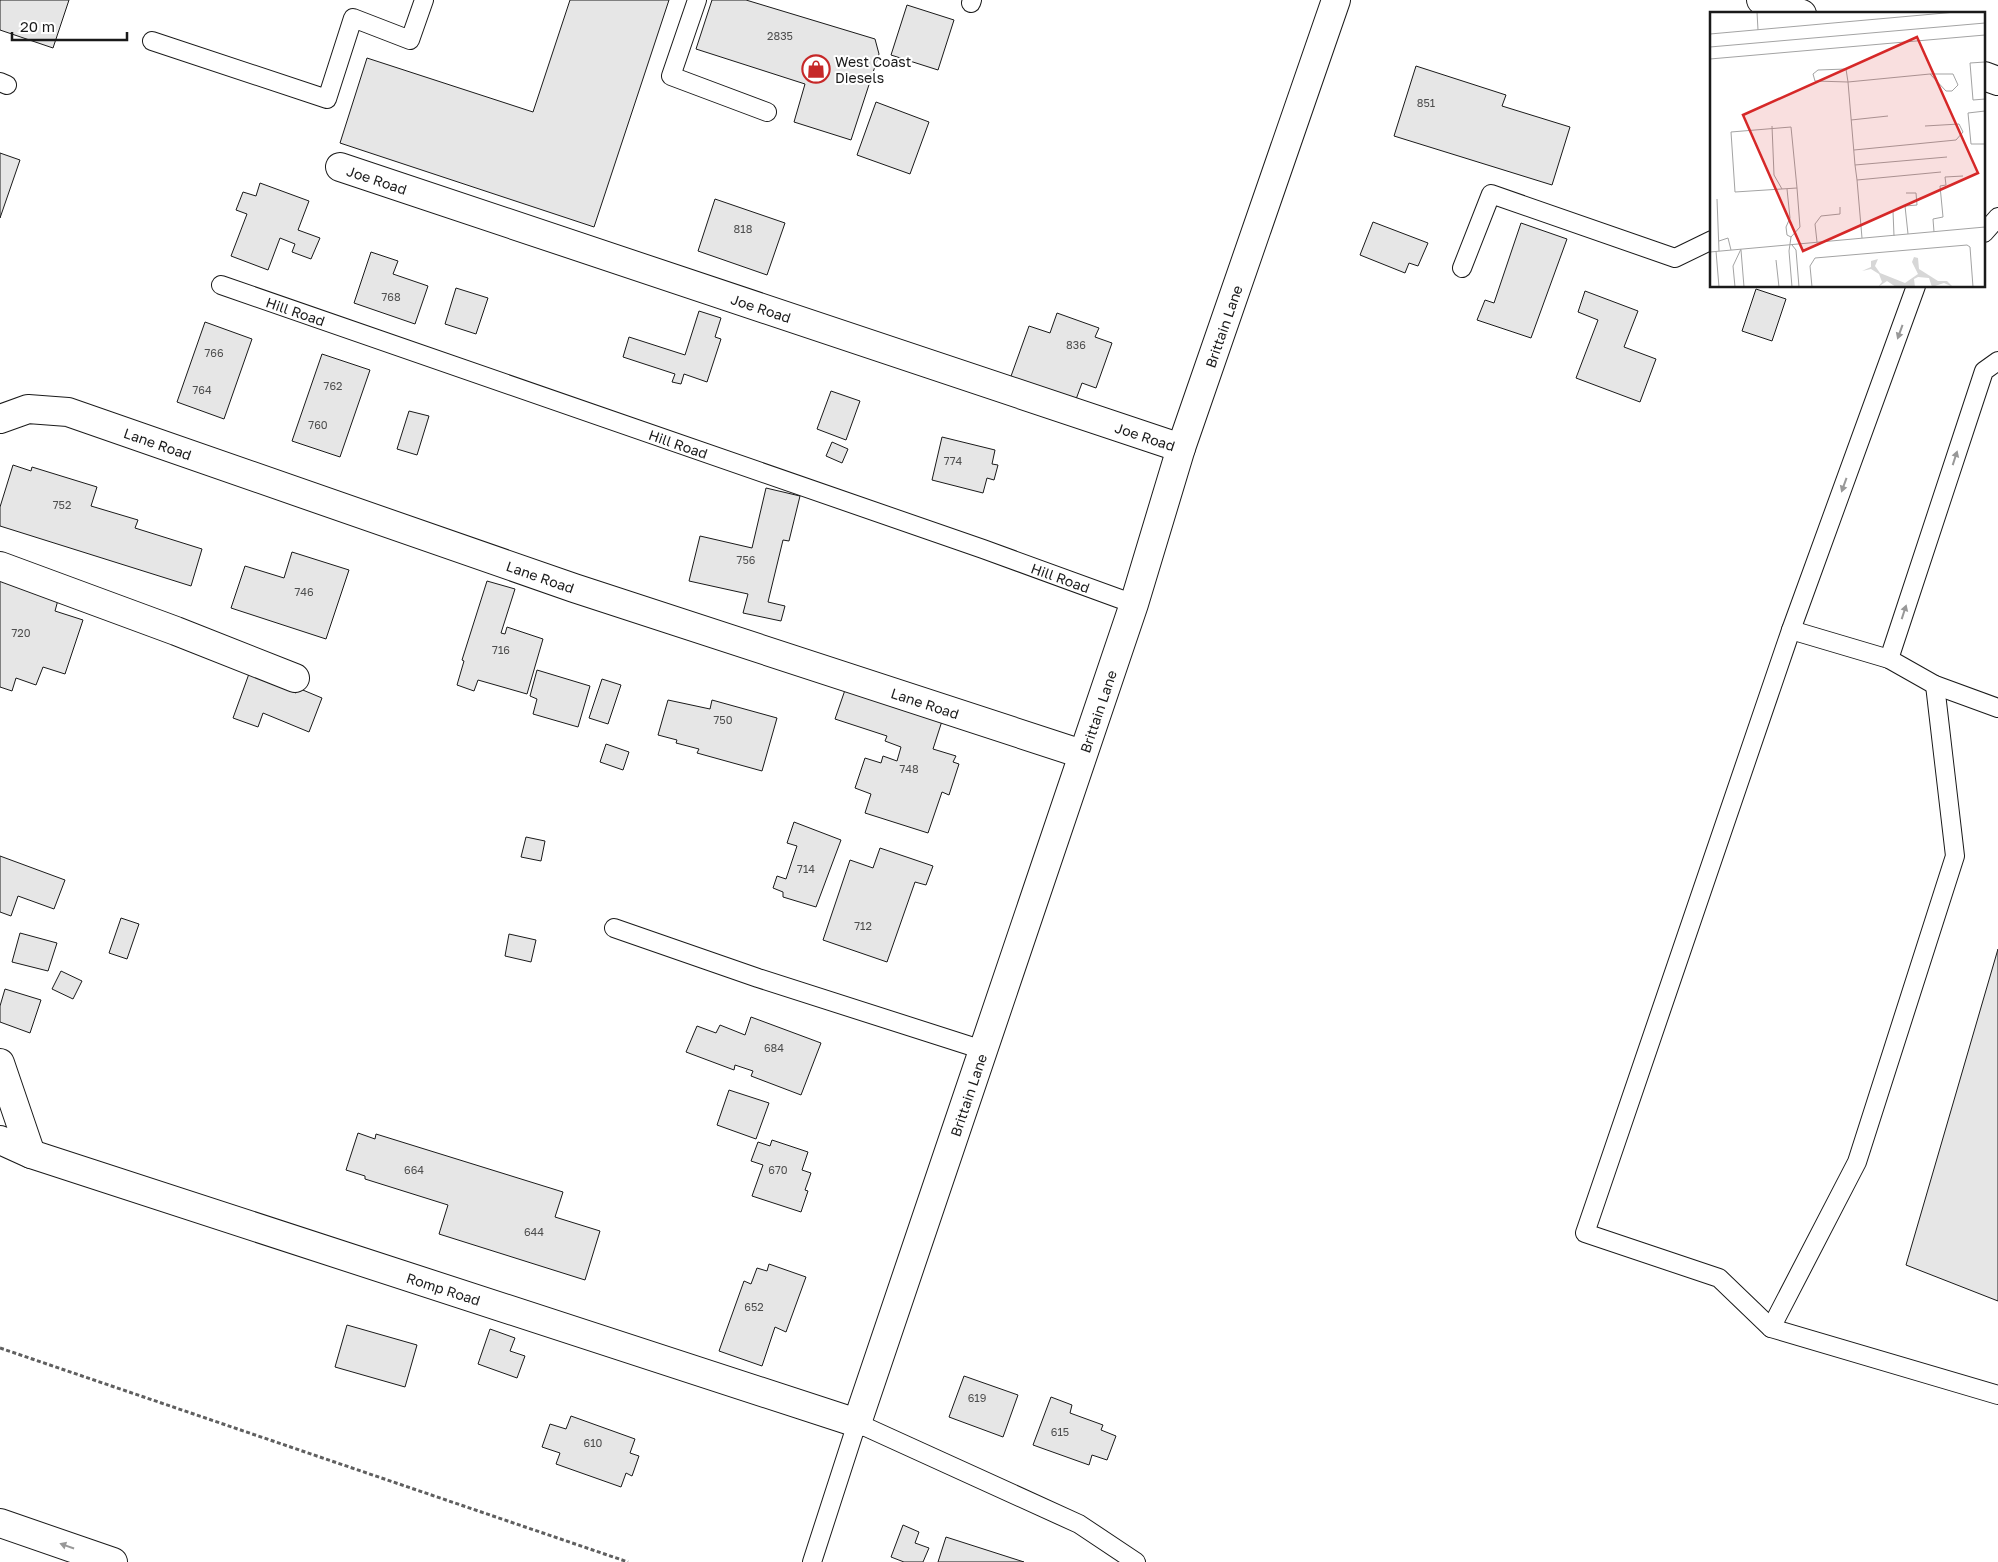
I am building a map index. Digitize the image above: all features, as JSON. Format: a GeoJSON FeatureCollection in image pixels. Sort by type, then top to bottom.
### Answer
{"type":"FeatureCollection","features":[{"type":"Feature","properties":{"kind":"main road","name":"Brittain Lane"},"geometry":{"type":"LineString","coordinates":[[857,1423],[1134,604],[1180,448],[1336,0]]}},
{"type":"Feature","properties":{"kind":"main road"},"geometry":{"type":"LineString","coordinates":[[1761,0],[1796,12]]}},
{"type":"Feature","properties":{"kind":"main road"},"geometry":{"type":"LineString","coordinates":[[1986,77],[1998,81]]}},
{"type":"Feature","properties":{"kind":"main road","name":"Joe Road"},"geometry":{"type":"LineString","coordinates":[[340,167],[1180,448]]}},
{"type":"Feature","properties":{"kind":"main road","name":"Lane Road"},"geometry":{"type":"LineString","coordinates":[[0,419],[28,409],[68,412],[574,588],[1082,754]]}},
{"type":"Feature","properties":{"kind":"main road"},"geometry":{"type":"LineString","coordinates":[[0,566],[296,678]]}},
{"type":"Feature","properties":{"kind":"main road"},"geometry":{"type":"LineString","coordinates":[[0,1063],[31,1154]]}},
{"type":"Feature","properties":{"kind":"main road","name":"Romp Road"},"geometry":{"type":"LineString","coordinates":[[0,1140],[31,1154],[857,1423]]}},
{"type":"Feature","properties":{"kind":"main road"},"geometry":{"type":"LineString","coordinates":[[0,1523],[113,1562]]}},
{"type":"Feature","properties":{"kind":"lane"},"geometry":{"type":"LineString","coordinates":[[152,41],[327,99],[353,18],[410,40],[424,0]]}},
{"type":"Feature","properties":{"kind":"lane"},"geometry":{"type":"LineString","coordinates":[[697,0],[671,76],[768,112]]}},
{"type":"Feature","properties":{"kind":"lane"},"geometry":{"type":"LineString","coordinates":[[1462,268],[1491,194],[1675,258],[1710,241]]}},
{"type":"Feature","properties":{"kind":"lane"},"geometry":{"type":"LineString","coordinates":[[1986,231],[1998,217]]}},
{"type":"Feature","properties":{"kind":"lane","name":"Hill Road"},"geometry":{"type":"LineString","coordinates":[[222,285],[983,549],[1134,604]]}},
{"type":"Feature","properties":{"kind":"lane"},"geometry":{"type":"LineString","coordinates":[[1915,288],[1791,630],[1585,1233],[1719,1278],[1771,1328],[1998,1395]]}},
{"type":"Feature","properties":{"kind":"lane"},"geometry":{"type":"LineString","coordinates":[[1889,659],[1984,371],[1998,361]]}},
{"type":"Feature","properties":{"kind":"lane"},"geometry":{"type":"LineString","coordinates":[[1791,630],[1889,659],[1935,685],[1998,708]]}},
{"type":"Feature","properties":{"kind":"lane"},"geometry":{"type":"LineString","coordinates":[[1771,1328],[1857,1162],[1956,856],[1935,685]]}},
{"type":"Feature","properties":{"kind":"lane"},"geometry":{"type":"LineString","coordinates":[[614,928],[758,978],[983,1050]]}},
{"type":"Feature","properties":{"kind":"lane"},"geometry":{"type":"LineString","coordinates":[[812,1562],[857,1423],[1079,1524],[1136,1562]]}},
{"type":"Feature","properties":{"kind":"path"},"geometry":{"type":"LineString","coordinates":[[0,1348],[628,1562]]}},
{"type":"Feature","properties":{"kind":"building"},"geometry":{"type":"Polygon","coordinates":[[[0,0],[69,0],[53,48],[0,30],[0,0]]]}},
{"type":"Feature","properties":{"kind":"building"},"geometry":{"type":"Polygon","coordinates":[[[570,0],[669,0],[594,227],[340,143],[367,58],[533,112],[570,0]]]}},
{"type":"Feature","properties":{"kind":"building","name":"West Coast Diesels"},"geometry":{"type":"Polygon","coordinates":[[[712,0],[746,0],[875,39],[879,54],[851,140],[794,122],[805,84],[696,49],[712,0]]]}},
{"type":"Feature","properties":{"kind":"building"},"geometry":{"type":"Polygon","coordinates":[[[907,5],[954,20],[938,70],[891,55],[907,5]]]}},
{"type":"Feature","properties":{"kind":"building"},"geometry":{"type":"Polygon","coordinates":[[[1416,66],[1506,95],[1502,106],[1570,127],[1552,185],[1394,136],[1416,66]]]}},
{"type":"Feature","properties":{"kind":"building"},"geometry":{"type":"Polygon","coordinates":[[[876,102],[929,122],[910,174],[857,155],[876,102]]]}},
{"type":"Feature","properties":{"kind":"building"},"geometry":{"type":"Polygon","coordinates":[[[0,153],[20,160],[0,218],[0,153]]]}},
{"type":"Feature","properties":{"kind":"building"},"geometry":{"type":"Polygon","coordinates":[[[260,183],[309,201],[298,230],[320,238],[311,259],[292,252],[295,244],[280,238],[268,270],[231,256],[247,214],[236,210],[243,192],[256,196],[260,183]]]}},
{"type":"Feature","properties":{"kind":"building"},"geometry":{"type":"Polygon","coordinates":[[[715,199],[785,223],[767,275],[698,251],[715,199]]]}},
{"type":"Feature","properties":{"kind":"building"},"geometry":{"type":"Polygon","coordinates":[[[1373,222],[1428,243],[1418,266],[1409,263],[1405,273],[1360,255],[1373,222]]]}},
{"type":"Feature","properties":{"kind":"building"},"geometry":{"type":"Polygon","coordinates":[[[1521,223],[1567,239],[1531,338],[1477,320],[1485,300],[1494,303],[1521,223]]]}},
{"type":"Feature","properties":{"kind":"building"},"geometry":{"type":"Polygon","coordinates":[[[371,252],[398,261],[393,274],[428,286],[415,324],[354,303],[371,252]]]}},
{"type":"Feature","properties":{"kind":"building"},"geometry":{"type":"Polygon","coordinates":[[[456,288],[488,298],[476,334],[445,324],[456,288]]]}},
{"type":"Feature","properties":{"kind":"building"},"geometry":{"type":"Polygon","coordinates":[[[1756,289],[1786,299],[1772,341],[1742,331],[1756,289]]]}},
{"type":"Feature","properties":{"kind":"building"},"geometry":{"type":"Polygon","coordinates":[[[1585,291],[1638,311],[1624,347],[1656,359],[1640,402],[1576,378],[1598,320],[1578,312],[1585,291]]]}},
{"type":"Feature","properties":{"kind":"building"},"geometry":{"type":"Polygon","coordinates":[[[699,311],[721,318],[715,337],[721,339],[707,382],[684,374],[681,384],[672,382],[675,374],[623,357],[629,337],[685,355],[699,311]]]}},
{"type":"Feature","properties":{"kind":"building"},"geometry":{"type":"Polygon","coordinates":[[[1057,313],[1099,328],[1095,337],[1112,343],[1096,388],[1082,383],[1075,402],[1010,379],[1029,326],[1050,333],[1057,313]]]}},
{"type":"Feature","properties":{"kind":"building"},"geometry":{"type":"Polygon","coordinates":[[[205,322],[252,339],[224,419],[177,402],[205,322]]]}},
{"type":"Feature","properties":{"kind":"building"},"geometry":{"type":"Polygon","coordinates":[[[322,354],[370,370],[340,457],[292,441],[322,354]]]}},
{"type":"Feature","properties":{"kind":"building"},"geometry":{"type":"Polygon","coordinates":[[[831,391],[860,401],[846,440],[817,429],[831,391]]]}},
{"type":"Feature","properties":{"kind":"building"},"geometry":{"type":"Polygon","coordinates":[[[409,411],[429,416],[417,455],[397,449],[409,411]]]}},
{"type":"Feature","properties":{"kind":"building"},"geometry":{"type":"Polygon","coordinates":[[[942,437],[995,450],[992,464],[998,465],[994,480],[987,478],[983,493],[932,480],[942,437]]]}},
{"type":"Feature","properties":{"kind":"building"},"geometry":{"type":"Polygon","coordinates":[[[832,442],[848,449],[842,463],[826,456],[832,442]]]}},
{"type":"Feature","properties":{"kind":"building"},"geometry":{"type":"Polygon","coordinates":[[[13,465],[31,471],[32,467],[97,487],[91,506],[138,520],[135,528],[202,549],[191,586],[0,526],[0,507],[13,465]]]}},
{"type":"Feature","properties":{"kind":"building"},"geometry":{"type":"Polygon","coordinates":[[[766,488],[800,496],[789,541],[783,540],[768,602],[785,606],[781,621],[743,613],[748,594],[689,581],[700,536],[752,548],[766,488]]]}},
{"type":"Feature","properties":{"kind":"building"},"geometry":{"type":"Polygon","coordinates":[[[292,552],[349,570],[326,639],[231,608],[245,566],[284,578],[292,552]]]}},
{"type":"Feature","properties":{"kind":"building"},"geometry":{"type":"Polygon","coordinates":[[[0,581],[58,600],[55,611],[83,620],[65,674],[43,667],[36,685],[16,678],[12,691],[0,687],[0,581]]]}},
{"type":"Feature","properties":{"kind":"building"},"geometry":{"type":"Polygon","coordinates":[[[487,581],[515,589],[501,633],[505,634],[507,627],[543,639],[527,694],[478,680],[474,691],[457,685],[464,661],[462,660],[487,581]]]}},
{"type":"Feature","properties":{"kind":"building"},"geometry":{"type":"Polygon","coordinates":[[[537,670],[590,686],[578,727],[533,714],[537,699],[530,696],[537,670]]]}},
{"type":"Feature","properties":{"kind":"building"},"geometry":{"type":"Polygon","coordinates":[[[250,671],[271,679],[270,683],[296,693],[298,688],[322,698],[309,732],[263,713],[258,727],[233,718],[250,671]]]}},
{"type":"Feature","properties":{"kind":"building"},"geometry":{"type":"Polygon","coordinates":[[[602,679],[621,685],[608,724],[589,718],[602,679]]]}},
{"type":"Feature","properties":{"kind":"building"},"geometry":{"type":"Polygon","coordinates":[[[845,690],[942,721],[933,749],[956,756],[953,762],[959,764],[949,795],[942,792],[928,833],[865,813],[871,794],[855,788],[865,758],[881,763],[883,756],[897,761],[901,747],[885,741],[887,736],[835,719],[845,690]]]}},
{"type":"Feature","properties":{"kind":"building"},"geometry":{"type":"Polygon","coordinates":[[[668,700],[710,709],[712,700],[777,718],[762,771],[697,753],[699,749],[676,743],[677,740],[658,735],[668,700]]]}},
{"type":"Feature","properties":{"kind":"building"},"geometry":{"type":"Polygon","coordinates":[[[606,744],[629,752],[623,770],[600,762],[606,744]]]}},
{"type":"Feature","properties":{"kind":"building"},"geometry":{"type":"Polygon","coordinates":[[[794,822],[841,840],[816,907],[783,897],[783,892],[773,888],[777,876],[786,879],[797,846],[787,843],[794,822]]]}},
{"type":"Feature","properties":{"kind":"building"},"geometry":{"type":"Polygon","coordinates":[[[526,837],[545,841],[541,861],[521,857],[526,837]]]}},
{"type":"Feature","properties":{"kind":"building"},"geometry":{"type":"Polygon","coordinates":[[[880,848],[933,866],[926,885],[915,882],[887,962],[823,940],[850,860],[873,868],[880,848]]]}},
{"type":"Feature","properties":{"kind":"building"},"geometry":{"type":"Polygon","coordinates":[[[0,856],[65,880],[54,909],[18,896],[11,916],[0,912],[0,856]]]}},
{"type":"Feature","properties":{"kind":"building"},"geometry":{"type":"Polygon","coordinates":[[[121,918],[139,924],[127,959],[109,953],[121,918]]]}},
{"type":"Feature","properties":{"kind":"building"},"geometry":{"type":"Polygon","coordinates":[[[20,933],[57,943],[48,971],[12,962],[20,933]]]}},
{"type":"Feature","properties":{"kind":"building"},"geometry":{"type":"Polygon","coordinates":[[[509,934],[536,940],[531,962],[505,956],[509,934]]]}},
{"type":"Feature","properties":{"kind":"building"},"geometry":{"type":"Polygon","coordinates":[[[1998,949],[1998,1301],[1906,1265],[1998,949]]]}},
{"type":"Feature","properties":{"kind":"building"},"geometry":{"type":"Polygon","coordinates":[[[61,971],[82,981],[73,999],[52,989],[61,971]]]}},
{"type":"Feature","properties":{"kind":"building"},"geometry":{"type":"Polygon","coordinates":[[[5,989],[41,1000],[30,1033],[0,1022],[0,1006],[5,989]]]}},
{"type":"Feature","properties":{"kind":"building"},"geometry":{"type":"Polygon","coordinates":[[[751,1017],[821,1043],[801,1095],[751,1076],[753,1071],[735,1065],[734,1070],[686,1052],[697,1026],[716,1033],[720,1025],[745,1035],[751,1017]]]}},
{"type":"Feature","properties":{"kind":"building"},"geometry":{"type":"Polygon","coordinates":[[[729,1090],[769,1103],[756,1139],[717,1125],[729,1090]]]}},
{"type":"Feature","properties":{"kind":"building"},"geometry":{"type":"Polygon","coordinates":[[[358,1133],[375,1139],[376,1134],[563,1192],[555,1217],[600,1231],[585,1280],[439,1234],[448,1205],[365,1179],[365,1176],[346,1170],[358,1133]]]}},
{"type":"Feature","properties":{"kind":"building"},"geometry":{"type":"Polygon","coordinates":[[[772,1140],[808,1152],[802,1170],[811,1173],[805,1190],[808,1191],[801,1212],[752,1196],[763,1165],[751,1161],[758,1142],[770,1146],[772,1140]]]}},
{"type":"Feature","properties":{"kind":"building"},"geometry":{"type":"Polygon","coordinates":[[[769,1264],[806,1277],[786,1332],[775,1327],[762,1366],[719,1351],[744,1281],[751,1284],[757,1268],[767,1271],[769,1264]]]}},
{"type":"Feature","properties":{"kind":"building"},"geometry":{"type":"Polygon","coordinates":[[[347,1325],[417,1345],[405,1387],[335,1367],[347,1325]]]}},
{"type":"Feature","properties":{"kind":"building"},"geometry":{"type":"Polygon","coordinates":[[[490,1329],[515,1338],[510,1351],[525,1356],[517,1378],[478,1364],[490,1329]]]}},
{"type":"Feature","properties":{"kind":"building"},"geometry":{"type":"Polygon","coordinates":[[[964,1376],[1018,1395],[1003,1437],[949,1417],[964,1376]]]}},
{"type":"Feature","properties":{"kind":"building"},"geometry":{"type":"Polygon","coordinates":[[[1051,1397],[1072,1405],[1070,1413],[1103,1425],[1101,1430],[1116,1436],[1107,1460],[1092,1455],[1089,1465],[1033,1445],[1051,1397]]]}},
{"type":"Feature","properties":{"kind":"building"},"geometry":{"type":"Polygon","coordinates":[[[571,1416],[635,1439],[630,1453],[639,1456],[632,1476],[626,1473],[621,1487],[556,1464],[560,1453],[542,1447],[550,1424],[566,1429],[571,1416]]]}},
{"type":"Feature","properties":{"kind":"building"},"geometry":{"type":"Polygon","coordinates":[[[903,1525],[919,1532],[915,1543],[929,1548],[923,1562],[904,1562],[891,1557],[903,1525]]]}},
{"type":"Feature","properties":{"kind":"building"},"geometry":{"type":"Polygon","coordinates":[[[946,1537],[1024,1562],[938,1562],[946,1537]]]}},
{"type":"Feature","properties":{"kind":"place","name":"West Coast Diesels"},"geometry":{"type":"Point","coordinates":[816,69]}}]}
